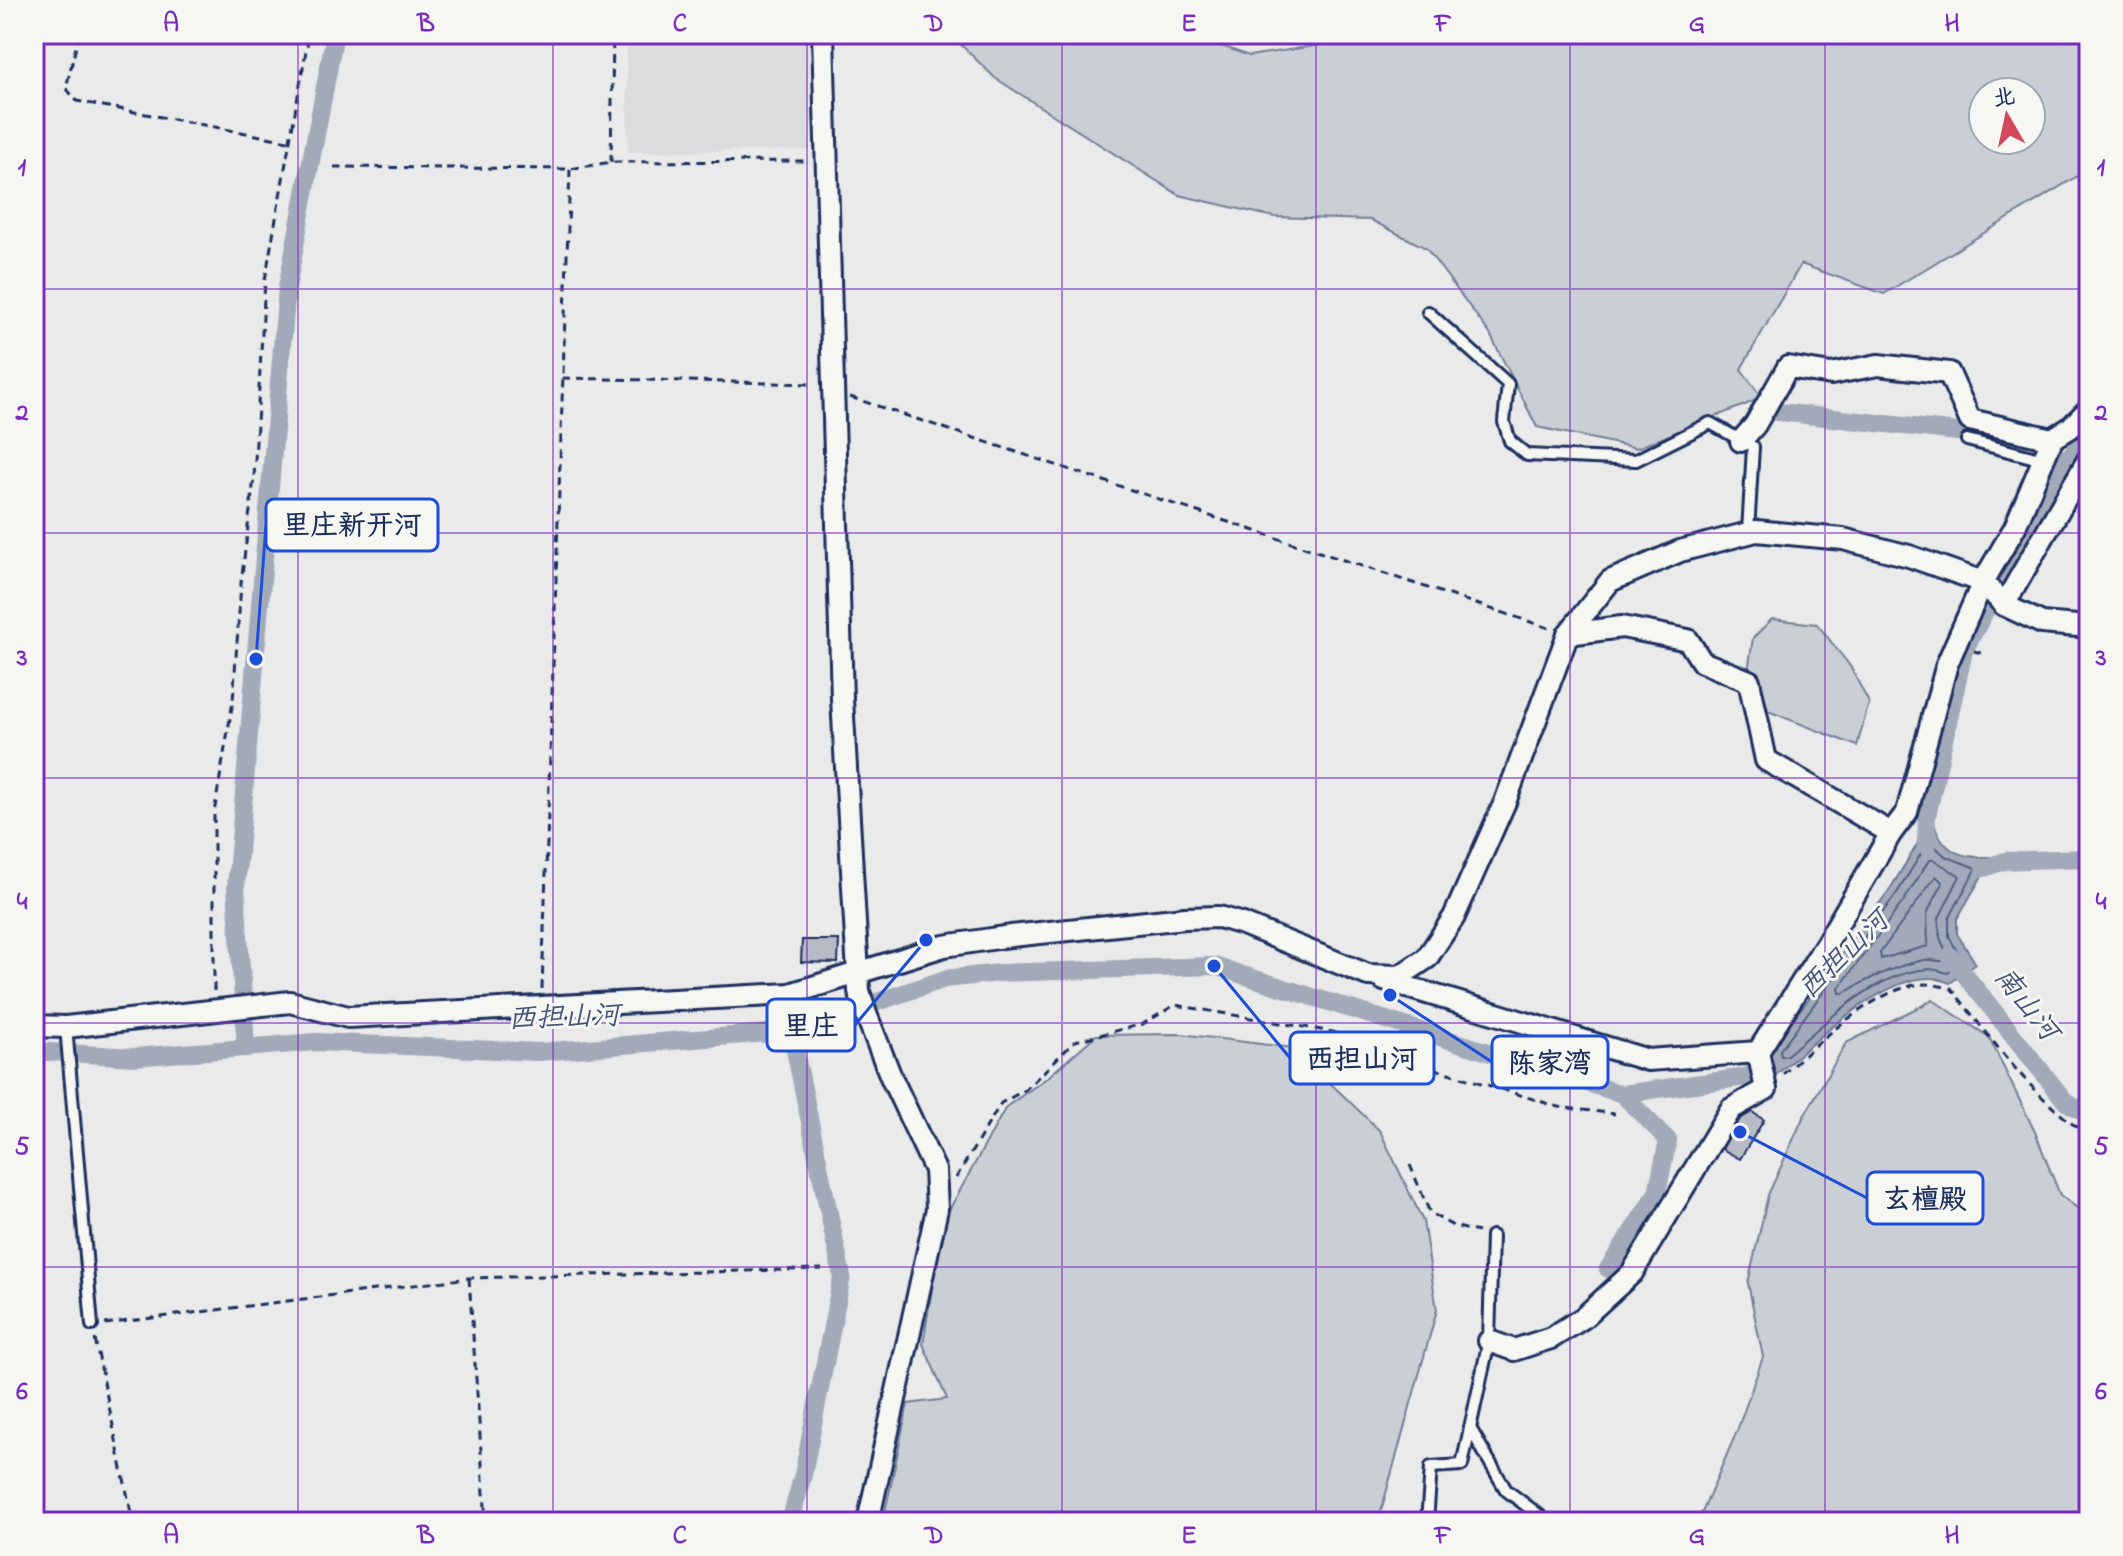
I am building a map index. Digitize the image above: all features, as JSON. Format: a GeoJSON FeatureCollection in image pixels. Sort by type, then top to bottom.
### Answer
{"type":"FeatureCollection","features":[{"type":"Feature","properties":{"kind":"street"},"geometry":{"type":"LineString","coordinates":[[823,34],[842,699],[859,983],[866,1014],[935,1170],[937,1209],[868,1522]]}},
{"type":"Feature","properties":{"kind":"street"},"geometry":{"type":"LineString","coordinates":[[1741,441],[1755,425],[1788,367],[1831,374],[1878,365],[1949,373],[1970,420],[2052,439]]}},
{"type":"Feature","properties":{"kind":"street"},"geometry":{"type":"LineString","coordinates":[[1489,1341],[1514,1350],[1551,1338],[1583,1318],[1632,1273],[1731,1109],[1766,1089],[1758,1052],[1891,833],[1907,812],[1947,664],[1983,582],[2015,527],[2052,439],[2070,428],[2089,409]]}},
{"type":"Feature","properties":{"kind":"street"},"geometry":{"type":"LineString","coordinates":[[2004,605],[2089,458]]}},
{"type":"Feature","properties":{"kind":"street"},"geometry":{"type":"LineString","coordinates":[[1368,975],[1400,976],[1427,958],[1454,917],[1505,802],[1568,634],[1610,581],[1680,551],[1714,544],[1748,532],[1843,539],[1909,556],[1983,582],[2004,605],[2042,623],[2089,627]]}},
{"type":"Feature","properties":{"kind":"street"},"geometry":{"type":"LineString","coordinates":[[1568,634],[1622,627],[1688,640],[1702,662],[1749,681],[1766,760],[1891,833]]}},
{"type":"Feature","properties":{"kind":"street"},"geometry":{"type":"LineString","coordinates":[[34,1026],[66,1027],[290,1002],[348,1017],[790,994],[859,983],[944,946],[1011,936],[1219,917],[1368,975],[1648,1060],[1758,1052]]}},
{"type":"Feature","properties":{"kind":"lane"},"geometry":{"type":"LineString","coordinates":[[1428,312],[1508,384],[1504,422],[1510,441],[1527,455],[1636,460],[1710,423],[1753,447],[1748,532]]}},
{"type":"Feature","properties":{"kind":"lane"},"geometry":{"type":"LineString","coordinates":[[1967,440],[2043,460]]}},
{"type":"Feature","properties":{"kind":"lane"},"geometry":{"type":"LineString","coordinates":[[66,1027],[92,1325]]}},
{"type":"Feature","properties":{"kind":"lane"},"geometry":{"type":"LineString","coordinates":[[1427,1522],[1431,1467],[1462,1465],[1489,1341],[1492,1236]]}},
{"type":"Feature","properties":{"kind":"lane"},"geometry":{"type":"LineString","coordinates":[[1470,1428],[1506,1490],[1548,1522]]}},
{"type":"Feature","properties":{"kind":"path"},"geometry":{"type":"LineString","coordinates":[[79,34],[66,88],[77,101],[288,141]]}},
{"type":"Feature","properties":{"kind":"path"},"geometry":{"type":"LineString","coordinates":[[214,1011],[214,813],[233,701],[241,583],[254,478],[265,280],[309,34]]}},
{"type":"Feature","properties":{"kind":"path"},"geometry":{"type":"LineString","coordinates":[[611,162],[613,34]]}},
{"type":"Feature","properties":{"kind":"path"},"geometry":{"type":"LineString","coordinates":[[334,167],[570,169],[611,162],[827,160]]}},
{"type":"Feature","properties":{"kind":"path"},"geometry":{"type":"LineString","coordinates":[[542,1007],[570,169]]}},
{"type":"Feature","properties":{"kind":"path"},"geometry":{"type":"LineString","coordinates":[[563,378],[833,388],[1568,634]]}},
{"type":"Feature","properties":{"kind":"path"},"geometry":{"type":"LineString","coordinates":[[1766,1089],[1835,1029],[1881,997],[1924,984],[1951,988],[2060,1116],[2089,1136]]}},
{"type":"Feature","properties":{"kind":"path"},"geometry":{"type":"LineString","coordinates":[[953,1182],[1001,1103],[1025,1090],[1075,1041],[1143,1024],[1175,1005],[1333,1032],[1361,1046],[1559,1107],[1615,1114]]}},
{"type":"Feature","properties":{"kind":"path"},"geometry":{"type":"LineString","coordinates":[[1410,1165],[1430,1213],[1453,1226],[1492,1236]]}},
{"type":"Feature","properties":{"kind":"path"},"geometry":{"type":"LineString","coordinates":[[133,1522],[92,1325],[469,1278],[822,1269]]}},
{"type":"Feature","properties":{"kind":"path"},"geometry":{"type":"LineString","coordinates":[[469,1278],[486,1522]]}},
{"type":"Feature","properties":{"kind":"shaded area"},"geometry":{"type":"Polygon","coordinates":[[[626,34],[808,34],[810,150],[628,152],[626,34]]]}},
{"type":"Feature","properties":{"kind":"shaded area"},"geometry":{"type":"Polygon","coordinates":[[[950,34],[1189,34],[1249,56],[1365,38],[1369,34],[2089,34],[2089,169],[1884,294],[1801,264],[1741,369],[1762,398],[1637,448],[1537,427],[1490,334],[1426,248],[1371,220],[1274,217],[1179,195],[995,78],[950,34]]]}},
{"type":"Feature","properties":{"kind":"shaded area"},"geometry":{"type":"Polygon","coordinates":[[[1772,619],[1817,624],[1850,666],[1869,703],[1857,746],[1768,711],[1760,681],[1748,671],[1753,638],[1772,619]]]}},
{"type":"Feature","properties":{"kind":"shaded area"},"geometry":{"type":"Polygon","coordinates":[[[1933,1000],[1989,1037],[2035,1132],[2060,1195],[2089,1217],[2089,1522],[1698,1522],[1737,1431],[1763,1357],[1748,1283],[1768,1195],[1803,1118],[1846,1043],[1933,1000]]]}},
{"type":"Feature","properties":{"kind":"shaded area"},"geometry":{"type":"Polygon","coordinates":[[[1181,1034],[1294,1048],[1380,1131],[1423,1221],[1437,1310],[1378,1522],[883,1522],[908,1404],[947,1399],[923,1344],[943,1221],[1006,1107],[1048,1077],[1096,1035],[1181,1034]]]}},
{"type":"Feature","properties":{"kind":"water"},"geometry":{"type":"Polygon","coordinates":[[[1934,823],[1945,844],[1961,854],[2005,857],[2005,865],[1982,876],[1957,919],[1957,934],[1976,964],[1950,983],[1934,978],[1912,980],[1890,988],[1846,1016],[1770,1080],[1766,1056],[1890,889],[1917,845],[1922,824],[1934,823]]]}},
{"type":"Feature","properties":{"kind":"building"},"geometry":{"type":"Polygon","coordinates":[[[802,940],[839,940],[838,963],[801,962],[802,940]]]}},
{"type":"Feature","properties":{"kind":"building"},"geometry":{"type":"Polygon","coordinates":[[[1752,1112],[1764,1120],[1740,1159],[1722,1149],[1740,1119],[1752,1112]]]}},
{"type":"Feature","properties":{"kind":"waterway"},"geometry":{"type":"LineString","coordinates":[[246,1048],[236,887],[287,288],[335,34]]}},
{"type":"Feature","properties":{"kind":"waterway"},"geometry":{"type":"LineString","coordinates":[[1770,411],[2003,437],[2060,457]]}},
{"type":"Feature","properties":{"kind":"waterway","name":"西担山河"},"geometry":{"type":"LineString","coordinates":[[1926,847],[1927,816],[1964,651],[2067,459],[2089,436]]}},
{"type":"Feature","properties":{"kind":"waterway"},"geometry":{"type":"LineString","coordinates":[[1984,868],[2005,861],[2086,858]]}},
{"type":"Feature","properties":{"kind":"waterway","name":"南山河"},"geometry":{"type":"LineString","coordinates":[[1950,956],[2066,1102],[2089,1115]]}},
{"type":"Feature","properties":{"kind":"waterway","name":"西担山河"},"geometry":{"type":"LineString","coordinates":[[34,1051],[134,1057],[316,1042],[540,1052],[791,1031],[945,979],[999,973],[1214,966],[1622,1094],[1746,1077],[1772,1063]]}},
{"type":"Feature","properties":{"kind":"waterway"},"geometry":{"type":"LineString","coordinates":[[790,1522],[803,1475],[842,1276],[791,1031]]}},
{"type":"Feature","properties":{"kind":"waterway"},"geometry":{"type":"LineString","coordinates":[[1608,1269],[1657,1193],[1668,1140],[1622,1094]]}},
{"type":"Feature","properties":{"kind":"place","name":"里庄新开河"},"geometry":{"type":"Point","coordinates":[256,659]}},
{"type":"Feature","properties":{"kind":"place","name":"里庄"},"geometry":{"type":"Point","coordinates":[926,940]}},
{"type":"Feature","properties":{"kind":"place","name":"西担山河"},"geometry":{"type":"Point","coordinates":[1214,966]}},
{"type":"Feature","properties":{"kind":"place","name":"陈家湾"},"geometry":{"type":"Point","coordinates":[1390,995]}},
{"type":"Feature","properties":{"kind":"place","name":"玄檀殿"},"geometry":{"type":"Point","coordinates":[1740,1132]}}]}
